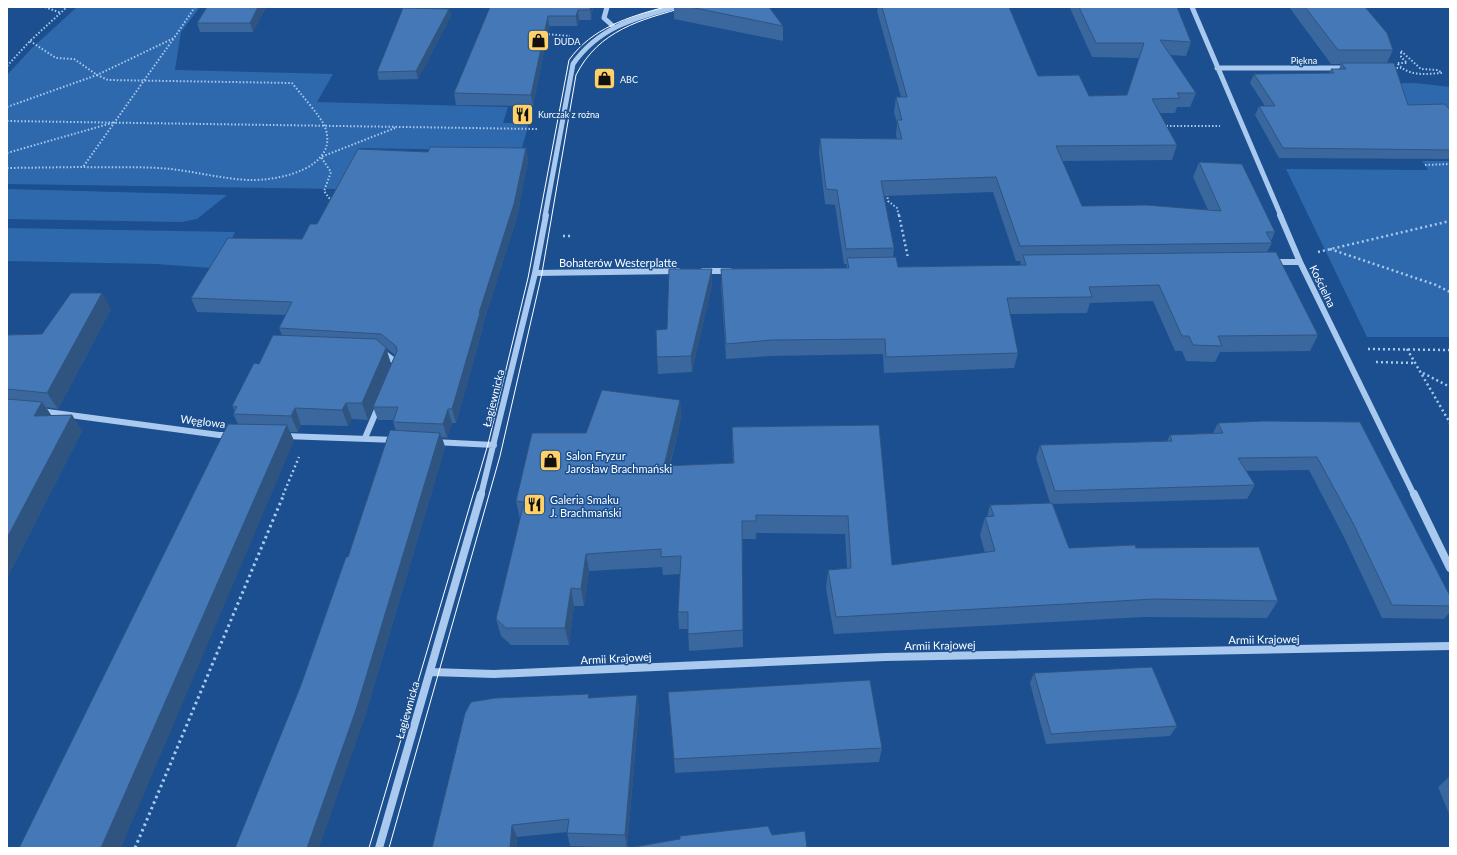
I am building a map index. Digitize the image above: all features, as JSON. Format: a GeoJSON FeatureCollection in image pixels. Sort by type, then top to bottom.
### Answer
{"type":"FeatureCollection","features":[{"type":"Feature","properties":{"kind":"street"},"geometry":{"type":"LineString","coordinates":[[607,7],[604,18],[614,27]]}},
{"type":"Feature","properties":{"kind":"street"},"geometry":{"type":"LineString","coordinates":[[654,7],[660,11]]}},
{"type":"Feature","properties":{"kind":"street","name":"Łagiewnicka"},"geometry":{"type":"LineString","coordinates":[[379,848],[475,519],[494,445],[535,273],[573,64],[578,54],[591,41],[614,27],[674,7]]}},
{"type":"Feature","properties":{"kind":"street","name":"Kościelna"},"geometry":{"type":"LineString","coordinates":[[1192,7],[1300,262],[1450,568]]}},
{"type":"Feature","properties":{"kind":"street","name":"Piękna"},"geometry":{"type":"LineString","coordinates":[[1217,68],[1352,68]]}},
{"type":"Feature","properties":{"kind":"street"},"geometry":{"type":"LineString","coordinates":[[1263,262],[1300,262]]}},
{"type":"Feature","properties":{"kind":"street","name":"Bohaterów Westerplatte"},"geometry":{"type":"LineString","coordinates":[[694,271],[741,270]]}},
{"type":"Feature","properties":{"kind":"street","name":"Bohaterów Westerplatte"},"geometry":{"type":"LineString","coordinates":[[535,273],[686,271]]}},
{"type":"Feature","properties":{"kind":"street"},"geometry":{"type":"LineString","coordinates":[[375,351],[383,351],[397,364],[391,377]]}},
{"type":"Feature","properties":{"kind":"street"},"geometry":{"type":"LineString","coordinates":[[365,438],[382,397]]}},
{"type":"Feature","properties":{"kind":"street","name":"Węglowa"},"geometry":{"type":"LineString","coordinates":[[30,410],[76,414],[219,435],[242,435]]}},
{"type":"Feature","properties":{"kind":"street"},"geometry":{"type":"LineString","coordinates":[[273,436],[403,440]]}},
{"type":"Feature","properties":{"kind":"street"},"geometry":{"type":"LineString","coordinates":[[426,441],[494,445]]}},
{"type":"Feature","properties":{"kind":"street","name":"Armii Krajowej"},"geometry":{"type":"LineString","coordinates":[[430,672],[494,674],[885,657],[1450,646]]}},
{"type":"Feature","properties":{"kind":"path"},"geometry":{"type":"LineString","coordinates":[[45,7],[61,13]]}},
{"type":"Feature","properties":{"kind":"path"},"geometry":{"type":"LineString","coordinates":[[7,66],[30,41],[67,7]]}},
{"type":"Feature","properties":{"kind":"path"},"geometry":{"type":"LineString","coordinates":[[83,167],[116,122],[195,7]]}},
{"type":"Feature","properties":{"kind":"path"},"geometry":{"type":"LineString","coordinates":[[540,34],[572,36]]}},
{"type":"Feature","properties":{"kind":"path"},"geometry":{"type":"LineString","coordinates":[[7,107],[97,75],[174,38]]}},
{"type":"Feature","properties":{"kind":"path"},"geometry":{"type":"LineString","coordinates":[[7,168],[83,167],[170,169],[250,180],[278,177],[301,171],[316,163],[327,145],[325,126],[292,83],[108,80],[97,75],[74,59],[56,58],[30,41]]}},
{"type":"Feature","properties":{"kind":"path"},"geometry":{"type":"LineString","coordinates":[[1392,68],[1400,68],[1413,74],[1442,73],[1438,70],[1421,69],[1407,54],[1401,51],[1401,56],[1407,63],[1397,63],[1400,68]]}},
{"type":"Feature","properties":{"kind":"path"},"geometry":{"type":"LineString","coordinates":[[7,121],[537,129]]}},
{"type":"Feature","properties":{"kind":"path"},"geometry":{"type":"LineString","coordinates":[[7,153],[116,122]]}},
{"type":"Feature","properties":{"kind":"path"},"geometry":{"type":"LineString","coordinates":[[1161,126],[1223,126]]}},
{"type":"Feature","properties":{"kind":"path"},"geometry":{"type":"LineString","coordinates":[[321,157],[397,127]]}},
{"type":"Feature","properties":{"kind":"path"},"geometry":{"type":"LineString","coordinates":[[321,157],[331,172],[324,191],[329,198],[336,201]]}},
{"type":"Feature","properties":{"kind":"path"},"geometry":{"type":"LineString","coordinates":[[1425,165],[1450,164]]}},
{"type":"Feature","properties":{"kind":"path"},"geometry":{"type":"LineString","coordinates":[[887,193],[888,201],[897,208],[908,258]]}},
{"type":"Feature","properties":{"kind":"path"},"geometry":{"type":"LineString","coordinates":[[1318,252],[1450,221]]}},
{"type":"Feature","properties":{"kind":"path"},"geometry":{"type":"LineString","coordinates":[[1330,249],[1436,285],[1450,292]]}},
{"type":"Feature","properties":{"kind":"path"},"geometry":{"type":"LineString","coordinates":[[1368,349],[1450,350]]}},
{"type":"Feature","properties":{"kind":"path"},"geometry":{"type":"LineString","coordinates":[[1407,349],[1416,362],[1450,423]]}},
{"type":"Feature","properties":{"kind":"path"},"geometry":{"type":"LineString","coordinates":[[1376,362],[1416,362]]}},
{"type":"Feature","properties":{"kind":"path"},"geometry":{"type":"LineString","coordinates":[[1422,373],[1450,387]]}},
{"type":"Feature","properties":{"kind":"path"},"geometry":{"type":"LineString","coordinates":[[135,848],[300,454]]}},
{"type":"Feature","properties":{"kind":"shaded area"},"geometry":{"type":"Polygon","coordinates":[[[77,7],[200,7],[181,32],[175,70],[333,74],[317,102],[508,107],[503,123],[529,123],[521,151],[360,148],[337,189],[7,184],[7,75],[32,48],[77,7]]]}},
{"type":"Feature","properties":{"kind":"shaded area"},"geometry":{"type":"Polygon","coordinates":[[[1416,83],[1450,87],[1450,123],[1375,113],[1355,84],[1416,83]]]}},
{"type":"Feature","properties":{"kind":"shaded area"},"geometry":{"type":"Polygon","coordinates":[[[1422,161],[1450,161],[1450,337],[1367,337],[1286,169],[1428,170],[1422,161]]]}},
{"type":"Feature","properties":{"kind":"shaded area"},"geometry":{"type":"Polygon","coordinates":[[[7,189],[227,195],[197,219],[181,222],[7,219],[7,189]]]}},
{"type":"Feature","properties":{"kind":"shaded area"},"geometry":{"type":"Polygon","coordinates":[[[7,228],[235,232],[232,238],[234,252],[211,268],[156,264],[7,261],[7,228]]]}},
{"type":"Feature","properties":{"kind":"building"},"geometry":{"type":"Polygon","coordinates":[[[207,7],[258,7],[250,23],[197,23],[207,7]]]}},
{"type":"Feature","properties":{"kind":"building"},"geometry":{"type":"Polygon","coordinates":[[[490,7],[590,7],[590,10],[578,10],[576,16],[548,16],[531,95],[454,93],[490,7]]]}},
{"type":"Feature","properties":{"kind":"building"},"geometry":{"type":"Polygon","coordinates":[[[690,7],[769,7],[783,26],[690,7]]]}},
{"type":"Feature","properties":{"kind":"building"},"geometry":{"type":"Polygon","coordinates":[[[882,7],[1009,7],[1038,76],[1079,75],[1089,96],[1127,95],[1144,43],[1096,43],[1079,7],[1177,7],[1191,42],[1160,40],[1196,93],[1177,93],[1180,98],[1152,99],[1177,145],[1056,146],[1082,206],[1146,205],[1221,211],[1199,162],[1242,164],[1275,232],[1266,232],[1272,243],[1020,246],[996,177],[881,181],[894,248],[846,249],[837,190],[826,189],[820,138],[902,139],[897,120],[902,120],[896,97],[907,97],[882,7]]]}},
{"type":"Feature","properties":{"kind":"building"},"geometry":{"type":"Polygon","coordinates":[[[1305,7],[1365,7],[1387,33],[1393,50],[1338,50],[1305,7]]]}},
{"type":"Feature","properties":{"kind":"building"},"geometry":{"type":"Polygon","coordinates":[[[403,8],[449,9],[416,71],[377,72],[403,8]]]}},
{"type":"Feature","properties":{"kind":"building"},"geometry":{"type":"Polygon","coordinates":[[[1341,63],[1394,63],[1408,105],[1445,104],[1450,110],[1450,150],[1283,148],[1259,106],[1275,106],[1254,74],[1334,73],[1331,69],[1346,69],[1341,63]]]}},
{"type":"Feature","properties":{"kind":"building"},"geometry":{"type":"Polygon","coordinates":[[[430,147],[526,148],[514,204],[479,313],[452,409],[448,409],[443,424],[393,422],[398,407],[373,407],[397,351],[396,346],[381,334],[279,328],[292,302],[191,298],[228,238],[302,239],[310,224],[317,224],[358,149],[428,152],[430,147]]]}},
{"type":"Feature","properties":{"kind":"building"},"geometry":{"type":"Polygon","coordinates":[[[1276,252],[1318,335],[1218,336],[1222,346],[1193,345],[1189,336],[1182,336],[1159,285],[1089,287],[1092,297],[1007,298],[1018,353],[886,357],[885,339],[772,340],[726,344],[721,269],[849,268],[847,258],[896,257],[898,267],[1026,265],[1023,255],[1276,252]]]}},
{"type":"Feature","properties":{"kind":"building"},"geometry":{"type":"Polygon","coordinates":[[[669,269],[712,269],[691,356],[657,357],[656,330],[667,329],[669,269]]]}},
{"type":"Feature","properties":{"kind":"building"},"geometry":{"type":"Polygon","coordinates":[[[71,293],[102,293],[47,393],[7,389],[7,335],[42,334],[71,293]]]}},
{"type":"Feature","properties":{"kind":"building"},"geometry":{"type":"Polygon","coordinates":[[[273,335],[376,339],[386,348],[362,403],[346,403],[342,410],[295,408],[291,416],[233,414],[237,407],[232,406],[254,363],[259,364],[273,335]]]}},
{"type":"Feature","properties":{"kind":"building"},"geometry":{"type":"Polygon","coordinates":[[[602,390],[680,400],[664,466],[734,463],[732,427],[879,425],[892,565],[995,551],[985,517],[994,516],[990,505],[1052,503],[1069,548],[1135,545],[1136,548],[1259,547],[1278,601],[1154,599],[836,617],[828,570],[851,568],[848,516],[756,515],[756,521],[742,521],[743,630],[688,634],[688,612],[678,612],[681,556],[661,557],[661,549],[586,554],[581,589],[571,588],[565,628],[506,628],[496,619],[524,502],[516,501],[532,433],[586,433],[602,390]]]}},
{"type":"Feature","properties":{"kind":"building"},"geometry":{"type":"Polygon","coordinates":[[[7,399],[42,402],[34,416],[72,415],[7,538],[7,399]]]}},
{"type":"Feature","properties":{"kind":"building"},"geometry":{"type":"Polygon","coordinates":[[[1264,421],[1360,422],[1450,596],[1450,606],[1392,605],[1353,523],[1317,457],[1238,458],[1255,485],[1055,491],[1040,445],[1172,441],[1170,435],[1223,433],[1218,423],[1264,421]]]}},
{"type":"Feature","properties":{"kind":"building"},"geometry":{"type":"Polygon","coordinates":[[[228,424],[287,425],[101,848],[19,848],[228,424]]]}},
{"type":"Feature","properties":{"kind":"building"},"geometry":{"type":"Polygon","coordinates":[[[390,430],[440,433],[356,710],[307,848],[235,848],[301,685],[346,557],[348,557],[390,430]]]}},
{"type":"Feature","properties":{"kind":"building"},"geometry":{"type":"Polygon","coordinates":[[[1152,667],[1177,726],[1051,734],[1034,673],[1152,667]]]}},
{"type":"Feature","properties":{"kind":"building"},"geometry":{"type":"Polygon","coordinates":[[[870,680],[882,748],[674,759],[668,692],[870,680]]]}},
{"type":"Feature","properties":{"kind":"building"},"geometry":{"type":"Polygon","coordinates":[[[589,694],[588,698],[637,695],[625,835],[567,833],[569,819],[512,825],[510,848],[432,848],[465,713],[471,702],[495,698],[589,694]]]}},
{"type":"Feature","properties":{"kind":"building"},"geometry":{"type":"Polygon","coordinates":[[[768,826],[772,835],[805,831],[807,848],[628,848],[680,839],[680,836],[768,826]]]}},
{"type":"Feature","properties":{"kind":"tram line"},"geometry":{"type":"LineString","coordinates":[[369,848],[488,444],[528,278],[569,60],[588,40],[612,25],[665,7]]}},
{"type":"Feature","properties":{"kind":"tram line"},"geometry":{"type":"LineString","coordinates":[[389,848],[500,456],[542,273],[576,75],[585,60],[596,47],[609,37],[637,22],[686,7]]}},
{"type":"Feature","properties":{"kind":"place","name":"DUDA"},"geometry":{"type":"Point","coordinates":[538,41]}},
{"type":"Feature","properties":{"kind":"place","name":"ABC"},"geometry":{"type":"Point","coordinates":[605,79]}},
{"type":"Feature","properties":{"kind":"place","name":"Kurczak z rożna"},"geometry":{"type":"Point","coordinates":[522,114]}},
{"type":"Feature","properties":{"kind":"place","name":"Salon Fryzur Jarosław Brachmański"},"geometry":{"type":"Point","coordinates":[550,461]}},
{"type":"Feature","properties":{"kind":"place","name":"Galeria Smaku J. Brachmański"},"geometry":{"type":"Point","coordinates":[535,505]}}]}
